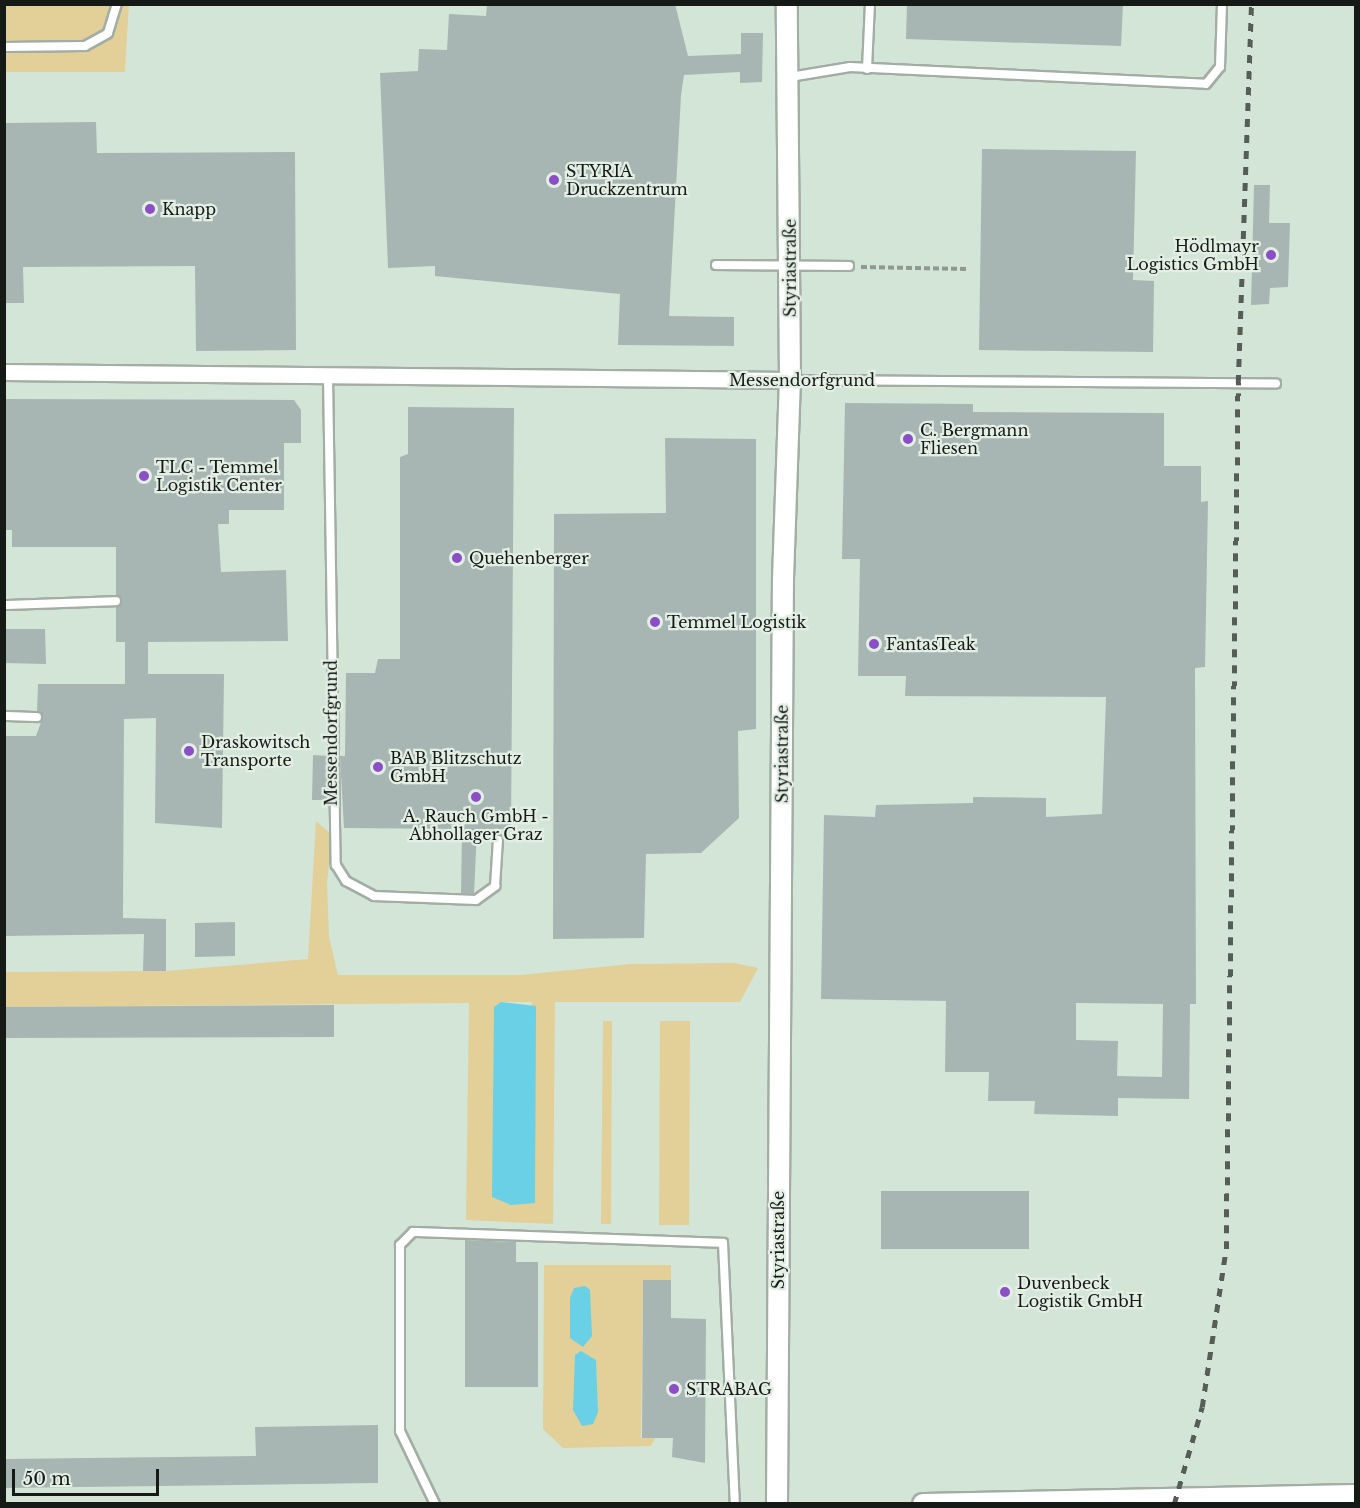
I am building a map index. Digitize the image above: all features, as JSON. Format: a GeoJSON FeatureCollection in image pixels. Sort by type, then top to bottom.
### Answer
{"type":"FeatureCollection","features":[{"type":"Feature","properties":{"kind":"street","name":"Styriastraße"},"geometry":{"type":"LineString","coordinates":[[777,1503],[783,579],[790,380],[787,4]]}},
{"type":"Feature","properties":{"kind":"street","name":"Messendorfgrund"},"geometry":{"type":"LineString","coordinates":[[4,372],[790,380]]}},
{"type":"Feature","properties":{"kind":"street"},"geometry":{"type":"LineString","coordinates":[[922,1503],[1356,1495]]}},
{"type":"Feature","properties":{"kind":"lane"},"geometry":{"type":"LineString","coordinates":[[4,47],[85,46],[108,33],[117,4]]}},
{"type":"Feature","properties":{"kind":"lane"},"geometry":{"type":"LineString","coordinates":[[867,69],[870,4]]}},
{"type":"Feature","properties":{"kind":"lane"},"geometry":{"type":"LineString","coordinates":[[788,77],[867,69],[1206,84],[1220,68],[1222,4]]}},
{"type":"Feature","properties":{"kind":"lane"},"geometry":{"type":"LineString","coordinates":[[716,265],[790,262],[849,266]]}},
{"type":"Feature","properties":{"kind":"lane","name":"Messendorfgrund"},"geometry":{"type":"LineString","coordinates":[[328,376],[336,865],[346,881],[374,896],[476,900],[495,886],[498,840]]}},
{"type":"Feature","properties":{"kind":"lane","name":"Messendorfgrund"},"geometry":{"type":"LineString","coordinates":[[790,380],[1276,383]]}},
{"type":"Feature","properties":{"kind":"lane"},"geometry":{"type":"LineString","coordinates":[[4,605],[116,601]]}},
{"type":"Feature","properties":{"kind":"lane"},"geometry":{"type":"LineString","coordinates":[[4,716],[37,717]]}},
{"type":"Feature","properties":{"kind":"lane"},"geometry":{"type":"LineString","coordinates":[[435,1503],[400,1431],[400,1245],[413,1232],[725,1244],[735,1503]]}},
{"type":"Feature","properties":{"kind":"path"},"geometry":{"type":"LineString","coordinates":[[849,266],[967,269]]}},
{"type":"Feature","properties":{"kind":"shaded area"},"geometry":{"type":"Polygon","coordinates":[[[129,4],[1355,5],[1355,1503],[5,1503],[4,72],[125,72],[129,4]]]}},
{"type":"Feature","properties":{"kind":"shaded area"},"geometry":{"type":"Polygon","coordinates":[[[5,5],[129,5],[125,72],[5,72],[5,5]]]}},
{"type":"Feature","properties":{"kind":"shaded area"},"geometry":{"type":"Polygon","coordinates":[[[316,821],[332,835],[327,883],[329,937],[338,975],[521,975],[631,964],[734,963],[758,968],[740,1002],[555,1002],[553,1224],[466,1220],[469,1003],[5,1007],[4,972],[166,971],[308,959],[316,821]],[[501,1002],[494,1007],[493,1200],[532,1002],[501,1002]]]}},
{"type":"Feature","properties":{"kind":"shaded area"},"geometry":{"type":"Polygon","coordinates":[[[603,1021],[612,1021],[611,1224],[601,1224],[603,1021]]]}},
{"type":"Feature","properties":{"kind":"shaded area"},"geometry":{"type":"Polygon","coordinates":[[[660,1021],[690,1021],[689,1225],[659,1225],[660,1021]]]}},
{"type":"Feature","properties":{"kind":"shaded area"},"geometry":{"type":"Polygon","coordinates":[[[544,1265],[671,1265],[671,1280],[643,1280],[641,1438],[655,1438],[651,1446],[563,1448],[543,1429],[544,1265]]]}},
{"type":"Feature","properties":{"kind":"water"},"geometry":{"type":"Polygon","coordinates":[[[501,1002],[536,1006],[535,1203],[511,1205],[492,1197],[494,1007],[501,1002]]]}},
{"type":"Feature","properties":{"kind":"water"},"geometry":{"type":"Polygon","coordinates":[[[585,1286],[590,1290],[592,1336],[583,1347],[570,1338],[570,1298],[574,1288],[585,1286]]]}},
{"type":"Feature","properties":{"kind":"water"},"geometry":{"type":"Polygon","coordinates":[[[581,1351],[596,1360],[598,1412],[593,1424],[582,1426],[573,1410],[575,1355],[581,1351]]]}},
{"type":"Feature","properties":{"kind":"building","name":"STYRIA Druckzentrum"},"geometry":{"type":"Polygon","coordinates":[[[487,4],[675,4],[688,56],[741,54],[741,33],[763,33],[762,82],[740,83],[740,72],[684,75],[681,95],[669,316],[734,317],[734,346],[618,345],[620,294],[435,276],[435,266],[388,268],[380,73],[418,71],[419,49],[447,50],[449,14],[486,16],[487,4]]]}},
{"type":"Feature","properties":{"kind":"building"},"geometry":{"type":"Polygon","coordinates":[[[907,4],[1123,4],[1121,46],[906,39],[907,4]]]}},
{"type":"Feature","properties":{"kind":"building","name":"Knapp"},"geometry":{"type":"Polygon","coordinates":[[[96,122],[97,153],[295,152],[296,350],[196,351],[195,266],[23,267],[24,303],[4,303],[4,123],[96,122]]]}},
{"type":"Feature","properties":{"kind":"building"},"geometry":{"type":"Polygon","coordinates":[[[982,149],[1136,151],[1133,280],[1154,281],[1153,352],[979,350],[982,149]]]}},
{"type":"Feature","properties":{"kind":"building","name":"Hödlmayr Logistics GmbH"},"geometry":{"type":"Polygon","coordinates":[[[1254,185],[1270,185],[1269,223],[1290,223],[1288,287],[1270,288],[1269,304],[1251,305],[1254,185]]]}},
{"type":"Feature","properties":{"kind":"building"},"geometry":{"type":"Polygon","coordinates":[[[4,399],[294,400],[301,410],[301,443],[284,443],[284,510],[229,510],[229,524],[218,524],[221,572],[286,570],[288,641],[148,642],[148,674],[224,674],[222,828],[155,823],[156,718],[124,719],[123,918],[166,919],[166,971],[143,971],[144,934],[4,936],[4,736],[36,736],[43,717],[37,711],[38,684],[125,684],[125,642],[116,642],[116,607],[122,601],[116,595],[116,547],[12,547],[12,530],[4,530],[4,399]]]}},
{"type":"Feature","properties":{"kind":"building"},"geometry":{"type":"Polygon","coordinates":[[[845,403],[973,404],[973,412],[1164,413],[1164,466],[1201,466],[1201,502],[1208,501],[1205,667],[1195,668],[1196,1004],[1190,1004],[1189,1099],[1118,1098],[1118,1116],[1034,1114],[1035,1101],[988,1101],[989,1072],[945,1072],[946,1001],[821,999],[824,815],[875,817],[876,805],[973,803],[973,797],[1046,798],[1046,817],[1102,814],[1106,697],[905,696],[906,676],[858,676],[860,559],[842,559],[845,403]],[[1076,1003],[1076,1040],[1118,1041],[1117,1076],[1162,1077],[1163,1004],[1076,1003]]]}},
{"type":"Feature","properties":{"kind":"building","name":"Quehenberger"},"geometry":{"type":"Polygon","coordinates":[[[408,407],[514,408],[511,829],[477,829],[474,894],[461,893],[462,829],[344,828],[340,756],[345,756],[346,673],[375,673],[378,659],[400,659],[400,457],[408,454],[408,407]]]}},
{"type":"Feature","properties":{"kind":"building","name":"Temmel Logistik"},"geometry":{"type":"Polygon","coordinates":[[[665,438],[756,439],[756,729],[738,731],[739,818],[701,853],[646,854],[644,938],[553,939],[554,514],[666,513],[665,438]]]}},
{"type":"Feature","properties":{"kind":"building"},"geometry":{"type":"Polygon","coordinates":[[[4,629],[45,629],[46,664],[4,663],[4,629]]]}},
{"type":"Feature","properties":{"kind":"building"},"geometry":{"type":"Polygon","coordinates":[[[313,755],[328,756],[329,800],[312,800],[313,755]]]}},
{"type":"Feature","properties":{"kind":"building"},"geometry":{"type":"Polygon","coordinates":[[[235,922],[235,956],[195,957],[195,923],[235,922]]]}},
{"type":"Feature","properties":{"kind":"building"},"geometry":{"type":"Polygon","coordinates":[[[334,1005],[334,1037],[4,1038],[4,1007],[334,1005]]]}},
{"type":"Feature","properties":{"kind":"building"},"geometry":{"type":"Polygon","coordinates":[[[881,1191],[1029,1191],[1029,1249],[881,1249],[881,1191]]]}},
{"type":"Feature","properties":{"kind":"building"},"geometry":{"type":"Polygon","coordinates":[[[465,1240],[516,1242],[516,1262],[538,1262],[538,1387],[465,1387],[465,1240]]]}},
{"type":"Feature","properties":{"kind":"building","name":"STRABAG"},"geometry":{"type":"Polygon","coordinates":[[[643,1280],[671,1280],[671,1318],[706,1319],[705,1463],[672,1457],[673,1438],[642,1438],[643,1280]]]}},
{"type":"Feature","properties":{"kind":"building"},"geometry":{"type":"Polygon","coordinates":[[[378,1425],[378,1483],[4,1488],[4,1459],[256,1456],[255,1427],[378,1425]]]}},
{"type":"Feature","properties":{"kind":"railway"},"geometry":{"type":"LineString","coordinates":[[1174,1504],[1202,1407],[1226,1249],[1238,383],[1251,4]]}},
{"type":"Feature","properties":{"kind":"place","name":"STYRIA Druckzentrum"},"geometry":{"type":"Point","coordinates":[554,180]}},
{"type":"Feature","properties":{"kind":"place","name":"Knapp"},"geometry":{"type":"Point","coordinates":[150,209]}},
{"type":"Feature","properties":{"kind":"place","name":"Hödlmayr Logistics GmbH"},"geometry":{"type":"Point","coordinates":[1271,255]}},
{"type":"Feature","properties":{"kind":"place","name":"C. Bergmann Fliesen"},"geometry":{"type":"Point","coordinates":[908,439]}},
{"type":"Feature","properties":{"kind":"place","name":"TLC - Temmel Logistik Center"},"geometry":{"type":"Point","coordinates":[144,476]}},
{"type":"Feature","properties":{"kind":"place","name":"Quehenberger"},"geometry":{"type":"Point","coordinates":[457,558]}},
{"type":"Feature","properties":{"kind":"place","name":"Temmel Logistik"},"geometry":{"type":"Point","coordinates":[655,622]}},
{"type":"Feature","properties":{"kind":"place","name":"FantasTeak"},"geometry":{"type":"Point","coordinates":[874,644]}},
{"type":"Feature","properties":{"kind":"place","name":"Draskowitsch Transporte"},"geometry":{"type":"Point","coordinates":[189,751]}},
{"type":"Feature","properties":{"kind":"place","name":"BAB Blitzschutz GmbH"},"geometry":{"type":"Point","coordinates":[378,767]}},
{"type":"Feature","properties":{"kind":"place","name":"A. Rauch GmbH - Abhollager Graz"},"geometry":{"type":"Point","coordinates":[476,797]}},
{"type":"Feature","properties":{"kind":"place","name":"Duvenbeck Logistik GmbH"},"geometry":{"type":"Point","coordinates":[1005,1292]}},
{"type":"Feature","properties":{"kind":"place","name":"STRABAG"},"geometry":{"type":"Point","coordinates":[674,1389]}}]}
